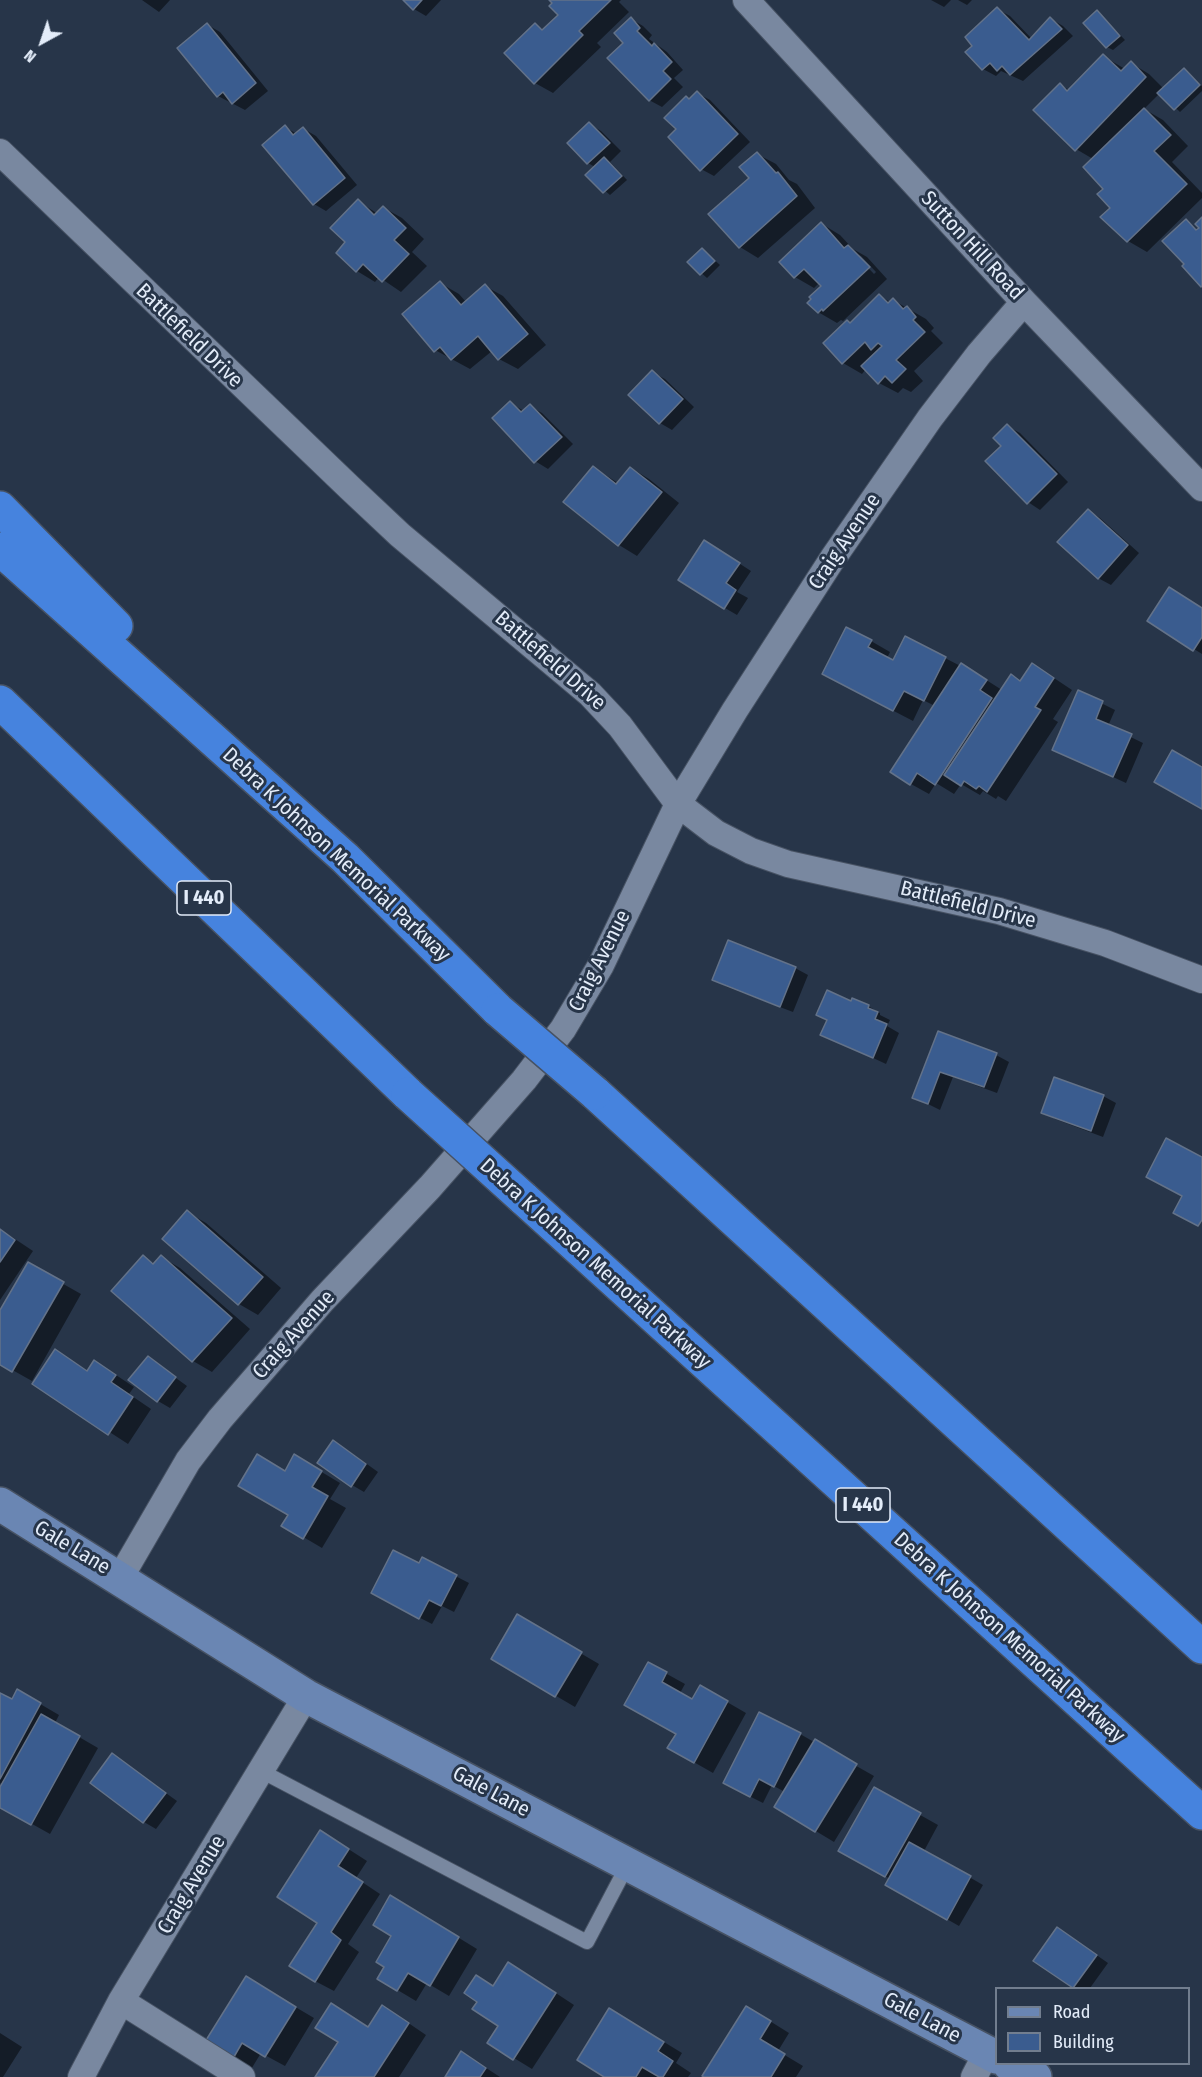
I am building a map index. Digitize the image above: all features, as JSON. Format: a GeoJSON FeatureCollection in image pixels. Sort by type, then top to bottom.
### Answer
{"type":"FeatureCollection","features":[{"type":"Feature","properties":{"kind":"highway"},"geometry":{"type":"LineString","coordinates":[[0,508],[345,858]]}},
{"type":"Feature","properties":{"kind":"highway","name":"Debra K Johnson Memorial Parkway"},"geometry":{"type":"LineString","coordinates":[[0,549],[345,858],[498,1010],[595,1094],[1202,1647]]}},
{"type":"Feature","properties":{"kind":"highway","name":"Debra K Johnson Memorial Parkway"},"geometry":{"type":"LineString","coordinates":[[0,702],[408,1094],[1202,1813]]}},
{"type":"Feature","properties":{"kind":"street","name":"Sutton Hill Road"},"geometry":{"type":"LineString","coordinates":[[746,0],[1024,302],[1202,488]]}},
{"type":"Feature","properties":{"kind":"street","name":"Battlefield Drive"},"geometry":{"type":"LineString","coordinates":[[0,152],[366,504],[590,694],[620,726],[678,804],[716,833],[765,856],[812,870],[1009,914],[1105,943],[1202,980]]}},
{"type":"Feature","properties":{"kind":"street","name":"Craig Avenue"},"geometry":{"type":"LineString","coordinates":[[120,1578],[188,1461],[220,1419],[322,1301],[430,1187],[524,1080],[563,1029],[601,965],[678,804],[735,710],[832,558],[930,418],[979,354],[1024,302]]}},
{"type":"Feature","properties":{"kind":"street","name":"Gale Lane"},"geometry":{"type":"LineString","coordinates":[[0,1504],[306,1696],[628,1864],[992,2062]]}},
{"type":"Feature","properties":{"kind":"street","name":"Craig Avenue"},"geometry":{"type":"LineString","coordinates":[[81,2077],[121,2001],[306,1696]]}},
{"type":"Feature","properties":{"kind":"street"},"geometry":{"type":"LineString","coordinates":[[121,2001],[242,2077]]}},
{"type":"Feature","properties":{"kind":"street","name":"Gale Lane"},"geometry":{"type":"LineString","coordinates":[[1001,2065],[1035,2077]]}},
{"type":"Feature","properties":{"kind":"lane"},"geometry":{"type":"LineString","coordinates":[[261,1771],[587,1942],[628,1864]]}},
{"type":"Feature","properties":{"kind":"building"},"geometry":{"type":"Polygon","coordinates":[[[403,0],[422,0],[413,10],[403,0]]]}},
{"type":"Feature","properties":{"kind":"building"},"geometry":{"type":"Polygon","coordinates":[[[549,0],[611,0],[579,31],[583,35],[534,84],[504,53],[535,23],[542,30],[558,15],[549,6],[552,3],[549,0]]]}},
{"type":"Feature","properties":{"kind":"building"},"geometry":{"type":"Polygon","coordinates":[[[997,7],[1029,40],[1050,17],[1062,29],[1010,75],[1002,66],[997,71],[990,63],[982,70],[965,52],[972,46],[965,37],[997,7]]]}},
{"type":"Feature","properties":{"kind":"building"},"geometry":{"type":"Polygon","coordinates":[[[1097,10],[1120,36],[1106,48],[1083,23],[1097,10]]]}},
{"type":"Feature","properties":{"kind":"building"},"geometry":{"type":"Polygon","coordinates":[[[631,17],[640,28],[637,31],[652,46],[654,43],[672,62],[663,71],[671,79],[649,101],[607,58],[623,43],[614,33],[631,17]]]}},
{"type":"Feature","properties":{"kind":"building"},"geometry":{"type":"Polygon","coordinates":[[[207,23],[256,83],[232,104],[223,92],[217,97],[177,48],[207,23]]]}},
{"type":"Feature","properties":{"kind":"building"},"geometry":{"type":"Polygon","coordinates":[[[1103,54],[1121,71],[1131,61],[1146,77],[1075,151],[1033,110],[1060,83],[1067,91],[1103,54]]]}},
{"type":"Feature","properties":{"kind":"building"},"geometry":{"type":"Polygon","coordinates":[[[1184,68],[1200,85],[1174,110],[1157,93],[1184,68]]]}},
{"type":"Feature","properties":{"kind":"building"},"geometry":{"type":"Polygon","coordinates":[[[697,91],[738,134],[700,171],[668,137],[676,129],[664,118],[686,96],[689,99],[697,91]]]}},
{"type":"Feature","properties":{"kind":"building"},"geometry":{"type":"Polygon","coordinates":[[[1144,108],[1171,135],[1154,151],[1187,184],[1127,242],[1100,217],[1110,208],[1097,194],[1103,189],[1083,167],[1144,108]]]}},
{"type":"Feature","properties":{"kind":"building"},"geometry":{"type":"Polygon","coordinates":[[[589,122],[610,143],[587,164],[567,143],[589,122]]]}},
{"type":"Feature","properties":{"kind":"building"},"geometry":{"type":"Polygon","coordinates":[[[285,125],[293,135],[303,127],[345,178],[313,205],[262,145],[285,125]]]}},
{"type":"Feature","properties":{"kind":"building"},"geometry":{"type":"Polygon","coordinates":[[[757,152],[776,173],[778,172],[797,196],[739,248],[708,214],[749,178],[739,167],[757,152]]]}},
{"type":"Feature","properties":{"kind":"building"},"geometry":{"type":"Polygon","coordinates":[[[604,157],[622,176],[603,193],[585,175],[604,157]]]}},
{"type":"Feature","properties":{"kind":"building"},"geometry":{"type":"Polygon","coordinates":[[[358,199],[374,215],[383,206],[406,228],[394,240],[409,254],[382,282],[363,264],[356,272],[336,253],[345,242],[330,228],[358,199]]]}},
{"type":"Feature","properties":{"kind":"building"},"geometry":{"type":"Polygon","coordinates":[[[1202,217],[1201,287],[1182,266],[1184,264],[1162,241],[1186,219],[1196,230],[1199,228],[1195,224],[1202,217]]]}},
{"type":"Feature","properties":{"kind":"building"},"geometry":{"type":"Polygon","coordinates":[[[821,222],[844,248],[848,245],[870,267],[823,311],[822,309],[818,313],[807,303],[811,299],[809,297],[821,286],[804,269],[794,278],[779,262],[821,222]]]}},
{"type":"Feature","properties":{"kind":"building"},"geometry":{"type":"Polygon","coordinates":[[[702,248],[715,261],[700,275],[687,262],[702,248]]]}},
{"type":"Feature","properties":{"kind":"building"},"geometry":{"type":"Polygon","coordinates":[[[440,281],[461,305],[485,284],[528,334],[498,360],[478,336],[451,360],[440,347],[434,352],[402,314],[440,281]]]}},
{"type":"Feature","properties":{"kind":"building"},"geometry":{"type":"Polygon","coordinates":[[[879,294],[888,303],[893,298],[903,309],[907,306],[916,317],[913,320],[925,332],[896,360],[906,369],[892,383],[885,376],[878,384],[861,366],[882,346],[878,343],[871,350],[865,342],[842,364],[823,343],[847,320],[850,323],[879,294]]]}},
{"type":"Feature","properties":{"kind":"building"},"geometry":{"type":"Polygon","coordinates":[[[652,370],[683,399],[659,424],[628,395],[652,370]]]}},
{"type":"Feature","properties":{"kind":"building"},"geometry":{"type":"Polygon","coordinates":[[[510,401],[521,412],[530,404],[562,437],[534,463],[492,418],[510,401]]]}},
{"type":"Feature","properties":{"kind":"building"},"geometry":{"type":"Polygon","coordinates":[[[1007,424],[1057,474],[1027,504],[985,461],[1001,446],[993,438],[1007,424]]]}},
{"type":"Feature","properties":{"kind":"building"},"geometry":{"type":"Polygon","coordinates":[[[593,466],[616,484],[630,467],[662,492],[618,546],[563,502],[593,466]]]}},
{"type":"Feature","properties":{"kind":"building"},"geometry":{"type":"Polygon","coordinates":[[[1088,509],[1128,545],[1098,579],[1057,542],[1088,509]]]}},
{"type":"Feature","properties":{"kind":"building"},"geometry":{"type":"Polygon","coordinates":[[[704,540],[740,563],[726,583],[736,590],[724,609],[678,580],[704,540]]]}},
{"type":"Feature","properties":{"kind":"building"},"geometry":{"type":"Polygon","coordinates":[[[1169,587],[1202,608],[1202,637],[1193,651],[1147,621],[1169,587]]]}},
{"type":"Feature","properties":{"kind":"building"},"geometry":{"type":"Polygon","coordinates":[[[846,627],[872,640],[868,647],[893,660],[905,636],[946,657],[924,701],[904,691],[893,711],[822,674],[846,627]]]}},
{"type":"Feature","properties":{"kind":"building"},"geometry":{"type":"Polygon","coordinates":[[[961,663],[987,680],[980,690],[992,698],[935,785],[917,773],[910,785],[890,772],[961,663]]]}},
{"type":"Feature","properties":{"kind":"building"},"geometry":{"type":"Polygon","coordinates":[[[1032,663],[1054,678],[1035,707],[1041,710],[987,792],[979,786],[976,789],[964,781],[961,786],[944,775],[1011,674],[1020,681],[1032,663]]]}},
{"type":"Feature","properties":{"kind":"building"},"geometry":{"type":"Polygon","coordinates":[[[1078,690],[1103,701],[1096,719],[1132,734],[1113,777],[1052,750],[1078,690]]]}},
{"type":"Feature","properties":{"kind":"building"},"geometry":{"type":"Polygon","coordinates":[[[1172,750],[1202,767],[1202,809],[1154,782],[1172,750]]]}},
{"type":"Feature","properties":{"kind":"building"},"geometry":{"type":"Polygon","coordinates":[[[728,940],[796,967],[780,1007],[712,980],[728,940]]]}},
{"type":"Feature","properties":{"kind":"building"},"geometry":{"type":"Polygon","coordinates":[[[827,990],[851,1001],[852,998],[869,1005],[868,1008],[878,1012],[875,1019],[887,1024],[873,1058],[820,1035],[827,1020],[816,1015],[827,990]]]}},
{"type":"Feature","properties":{"kind":"building"},"geometry":{"type":"Polygon","coordinates":[[[938,1031],[997,1053],[984,1087],[940,1072],[928,1104],[912,1098],[938,1031]]]}},
{"type":"Feature","properties":{"kind":"building"},"geometry":{"type":"Polygon","coordinates":[[[1054,1077],[1104,1095],[1091,1131],[1041,1113],[1054,1077]]]}},
{"type":"Feature","properties":{"kind":"building"},"geometry":{"type":"Polygon","coordinates":[[[1166,1138],[1202,1157],[1202,1220],[1198,1226],[1173,1213],[1182,1196],[1146,1177],[1166,1138]]]}},
{"type":"Feature","properties":{"kind":"building"},"geometry":{"type":"Polygon","coordinates":[[[187,1210],[263,1277],[238,1305],[162,1239],[187,1210]]]}},
{"type":"Feature","properties":{"kind":"building"},"geometry":{"type":"Polygon","coordinates":[[[0,1229],[15,1240],[0,1262],[0,1229]]]}},
{"type":"Feature","properties":{"kind":"building"},"geometry":{"type":"Polygon","coordinates":[[[143,1255],[153,1264],[161,1255],[232,1318],[192,1362],[111,1291],[143,1255]]]}},
{"type":"Feature","properties":{"kind":"building"},"geometry":{"type":"Polygon","coordinates":[[[28,1262],[64,1282],[12,1372],[0,1365],[0,1310],[28,1262]]]}},
{"type":"Feature","properties":{"kind":"building"},"geometry":{"type":"Polygon","coordinates":[[[55,1349],[87,1371],[94,1360],[116,1375],[111,1382],[133,1397],[108,1435],[32,1384],[55,1349]]]}},
{"type":"Feature","properties":{"kind":"building"},"geometry":{"type":"Polygon","coordinates":[[[148,1356],[176,1377],[157,1402],[128,1380],[148,1356]]]}},
{"type":"Feature","properties":{"kind":"building"},"geometry":{"type":"Polygon","coordinates":[[[333,1440],[366,1464],[351,1487],[317,1463],[333,1440]]]}},
{"type":"Feature","properties":{"kind":"building"},"geometry":{"type":"Polygon","coordinates":[[[257,1454],[285,1471],[294,1454],[322,1471],[312,1487],[328,1496],[303,1539],[281,1526],[288,1515],[238,1486],[257,1454]]]}},
{"type":"Feature","properties":{"kind":"building"},"geometry":{"type":"Polygon","coordinates":[[[393,1550],[419,1563],[422,1557],[457,1575],[441,1606],[429,1600],[419,1619],[371,1593],[393,1550]]]}},
{"type":"Feature","properties":{"kind":"building"},"geometry":{"type":"Polygon","coordinates":[[[517,1614],[582,1652],[555,1697],[491,1659],[517,1614]]]}},
{"type":"Feature","properties":{"kind":"building"},"geometry":{"type":"Polygon","coordinates":[[[648,1662],[667,1672],[662,1682],[692,1699],[700,1685],[728,1701],[694,1763],[667,1748],[676,1734],[624,1705],[648,1662]]]}},
{"type":"Feature","properties":{"kind":"building"},"geometry":{"type":"Polygon","coordinates":[[[17,1689],[41,1703],[0,1779],[0,1693],[12,1699],[17,1689]]]}},
{"type":"Feature","properties":{"kind":"building"},"geometry":{"type":"Polygon","coordinates":[[[759,1712],[801,1733],[774,1787],[759,1779],[750,1797],[723,1783],[759,1712]]]}},
{"type":"Feature","properties":{"kind":"building"},"geometry":{"type":"Polygon","coordinates":[[[41,1714],[80,1736],[31,1825],[0,1808],[0,1787],[41,1714]]]}},
{"type":"Feature","properties":{"kind":"building"},"geometry":{"type":"Polygon","coordinates":[[[815,1739],[857,1764],[815,1832],[774,1807],[815,1739]]]}},
{"type":"Feature","properties":{"kind":"building"},"geometry":{"type":"Polygon","coordinates":[[[112,1753],[166,1793],[143,1823],[90,1783],[112,1753]]]}},
{"type":"Feature","properties":{"kind":"building"},"geometry":{"type":"Polygon","coordinates":[[[874,1787],[921,1813],[885,1877],[838,1851],[874,1787]]]}},
{"type":"Feature","properties":{"kind":"building"},"geometry":{"type":"Polygon","coordinates":[[[320,1830],[349,1849],[338,1866],[363,1882],[331,1932],[341,1940],[315,1982],[289,1966],[317,1923],[277,1897],[320,1830]]]}},
{"type":"Feature","properties":{"kind":"building"},"geometry":{"type":"Polygon","coordinates":[[[909,1842],[971,1876],[947,1920],[885,1885],[909,1842]]]}},
{"type":"Feature","properties":{"kind":"building"},"geometry":{"type":"Polygon","coordinates":[[[390,1895],[459,1937],[430,1986],[408,1973],[397,1991],[377,1979],[384,1967],[376,1962],[391,1936],[373,1925],[390,1895]]]}},
{"type":"Feature","properties":{"kind":"building"},"geometry":{"type":"Polygon","coordinates":[[[1057,1927],[1097,1955],[1074,1987],[1033,1961],[1057,1927]]]}},
{"type":"Feature","properties":{"kind":"building"},"geometry":{"type":"Polygon","coordinates":[[[508,1962],[556,1993],[513,2060],[487,2043],[498,2026],[472,2009],[477,2002],[464,1993],[476,1975],[493,1986],[508,1962]]]}},
{"type":"Feature","properties":{"kind":"building"},"geometry":{"type":"Polygon","coordinates":[[[246,1976],[296,2007],[265,2057],[242,2043],[231,2062],[203,2045],[246,1976]]]}},
{"type":"Feature","properties":{"kind":"building"},"geometry":{"type":"Polygon","coordinates":[[[331,2003],[368,2027],[382,2005],[409,2023],[374,2077],[315,2077],[338,2042],[315,2028],[331,2003]]]}},
{"type":"Feature","properties":{"kind":"building"},"geometry":{"type":"Polygon","coordinates":[[[746,2006],[771,2021],[760,2039],[785,2054],[771,2077],[702,2076],[746,2006]]]}},
{"type":"Feature","properties":{"kind":"building"},"geometry":{"type":"Polygon","coordinates":[[[609,2008],[664,2042],[658,2051],[673,2061],[663,2077],[642,2067],[636,2077],[604,2077],[577,2060],[609,2008]]]}},
{"type":"Feature","properties":{"kind":"building"},"geometry":{"type":"Polygon","coordinates":[[[461,2051],[486,2068],[480,2077],[445,2077],[461,2051]]]}}]}
